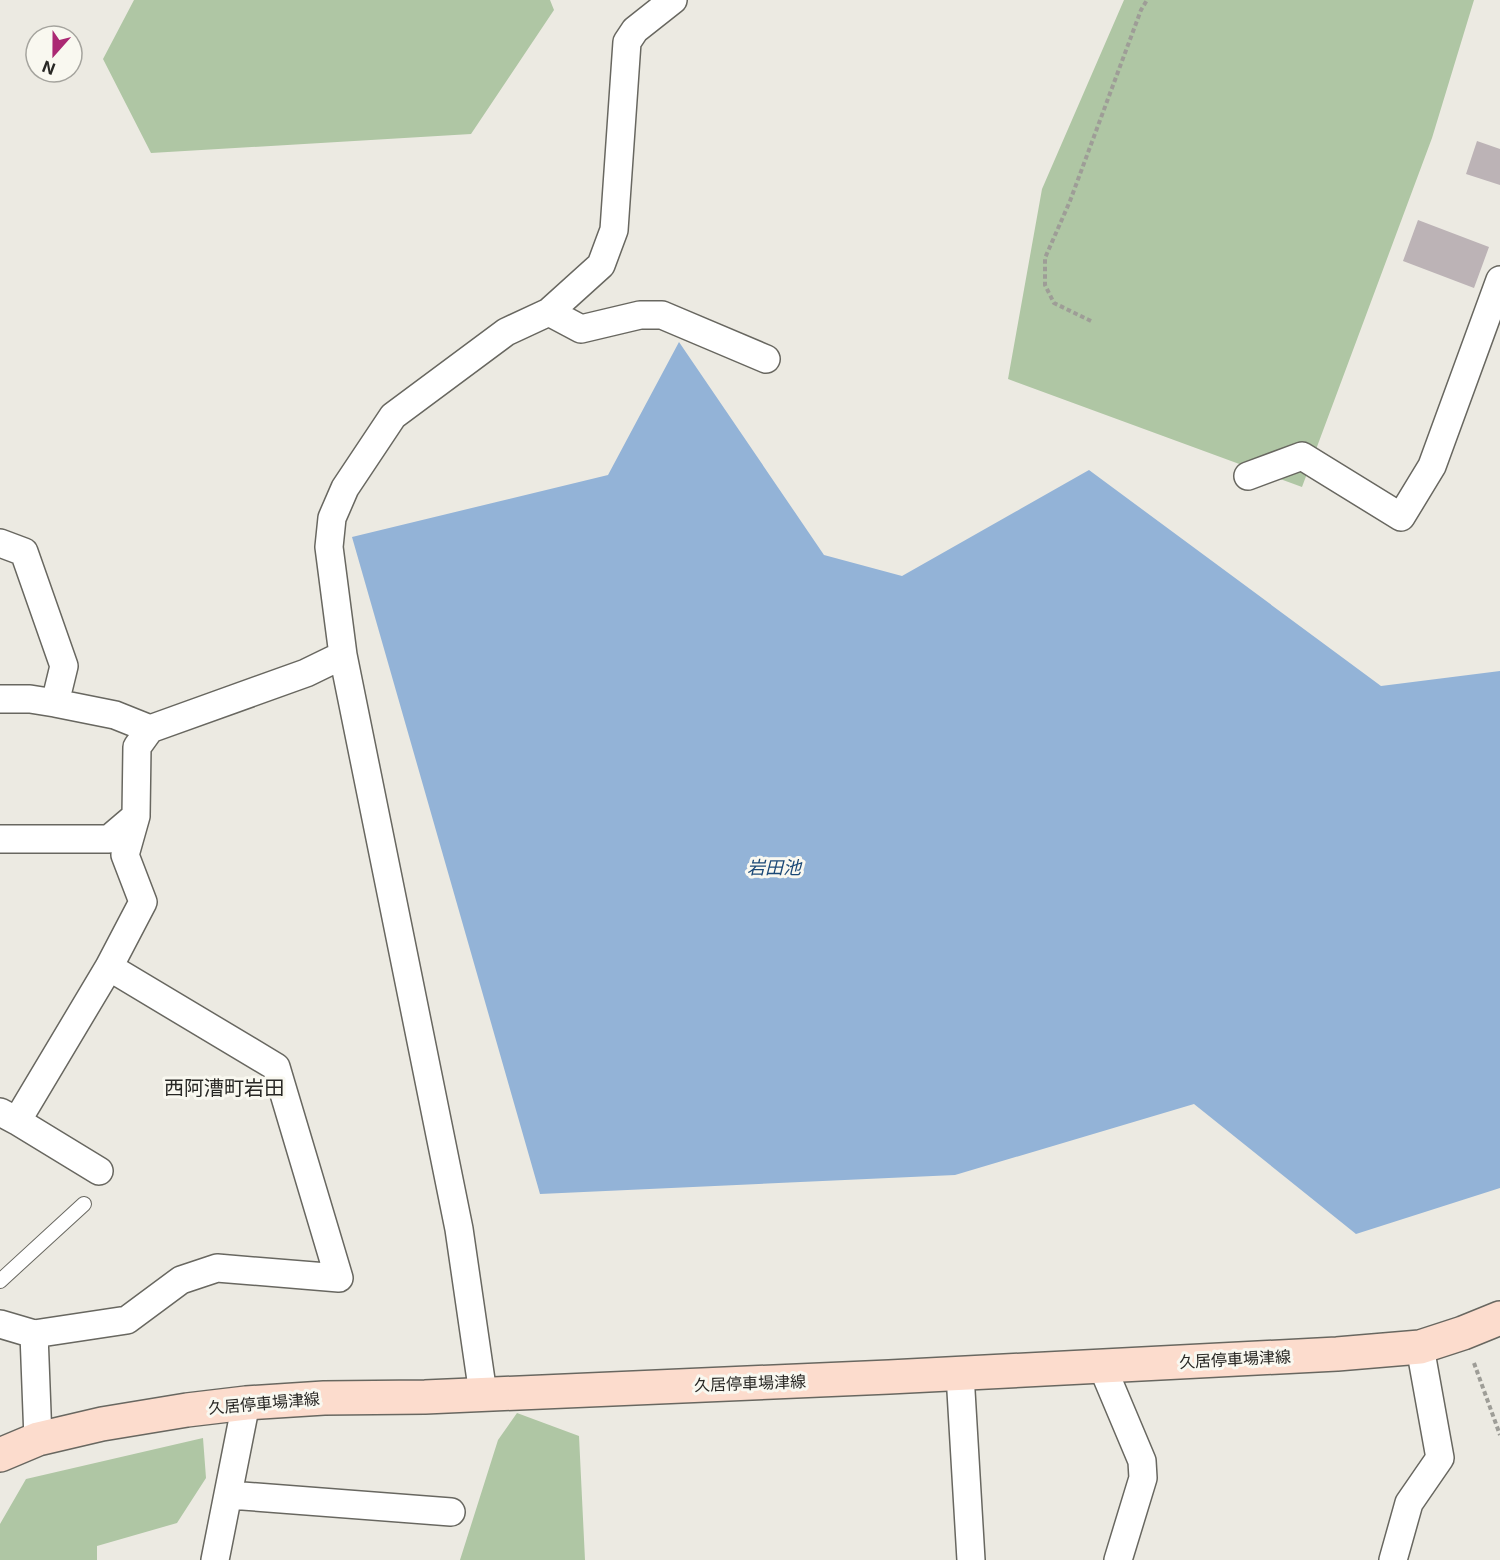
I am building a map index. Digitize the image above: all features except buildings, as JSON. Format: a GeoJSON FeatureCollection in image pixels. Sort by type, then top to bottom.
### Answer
{"type":"FeatureCollection","features":[{"type":"Feature","properties":{"kind":"main road","name":"久居停車場津線"},"geometry":{"type":"LineString","coordinates":[[0,1455],[38,1439],[123,1420],[246,1403],[324,1398],[483,1394],[960,1374],[1337,1354],[1420,1347],[1463,1333],[1500,1317]]}},
{"type":"Feature","properties":{"kind":"street"},"geometry":{"type":"LineString","coordinates":[[483,1394],[459,1229],[343,656],[329,548],[332,518],[345,488],[393,416],[506,332],[549,312],[602,265],[614,230],[627,42],[635,30],[673,0]]}},
{"type":"Feature","properties":{"kind":"street"},"geometry":{"type":"LineString","coordinates":[[1248,476],[1302,456],[1401,517],[1432,466],[1500,280]]}},
{"type":"Feature","properties":{"kind":"street"},"geometry":{"type":"LineString","coordinates":[[549,312],[581,329],[640,315],[662,315],[766,359]]}},
{"type":"Feature","properties":{"kind":"street"},"geometry":{"type":"LineString","coordinates":[[0,543],[24,552],[64,666],[55,703]]}},
{"type":"Feature","properties":{"kind":"street"},"geometry":{"type":"LineString","coordinates":[[99,1171],[8,1117],[109,967],[143,902],[125,855],[136,816],[137,747],[150,729],[306,673],[343,656]]}},
{"type":"Feature","properties":{"kind":"street"},"geometry":{"type":"LineString","coordinates":[[0,699],[30,699],[115,715],[150,729]]}},
{"type":"Feature","properties":{"kind":"street"},"geometry":{"type":"LineString","coordinates":[[0,839],[109,839],[136,816]]}},
{"type":"Feature","properties":{"kind":"street"},"geometry":{"type":"LineString","coordinates":[[2,1320],[34,1334],[127,1320],[181,1280],[217,1268],[339,1278],[276,1067],[109,967]]}},
{"type":"Feature","properties":{"kind":"street"},"geometry":{"type":"LineString","coordinates":[[34,1334],[38,1439]]}},
{"type":"Feature","properties":{"kind":"street"},"geometry":{"type":"LineString","coordinates":[[1393,1560],[1409,1503],[1440,1458],[1420,1347]]}},
{"type":"Feature","properties":{"kind":"street"},"geometry":{"type":"LineString","coordinates":[[1102,1366],[1142,1461],[1143,1469],[1143,1478],[1118,1560]]}},
{"type":"Feature","properties":{"kind":"street"},"geometry":{"type":"LineString","coordinates":[[960,1374],[970,1560]]}},
{"type":"Feature","properties":{"kind":"street"},"geometry":{"type":"LineString","coordinates":[[215,1560],[246,1403]]}},
{"type":"Feature","properties":{"kind":"street"},"geometry":{"type":"LineString","coordinates":[[229,1494],[451,1512]]}},
{"type":"Feature","properties":{"kind":"lane"},"geometry":{"type":"LineString","coordinates":[[0,1281],[84,1204]]}},
{"type":"Feature","properties":{"kind":"path"},"geometry":{"type":"LineString","coordinates":[[1091,321],[1054,303],[1045,285],[1045,258],[1070,201],[1141,10],[1147,0]]}},
{"type":"Feature","properties":{"kind":"path"},"geometry":{"type":"LineString","coordinates":[[1463,1333],[1500,1435]]}},
{"type":"Feature","properties":{"kind":"green space"},"geometry":{"type":"Polygon","coordinates":[[[134,0],[550,0],[554,10],[471,134],[151,153],[103,59],[134,0]]]}},
{"type":"Feature","properties":{"kind":"green space"},"geometry":{"type":"Polygon","coordinates":[[[1124,0],[1474,0],[1432,138],[1302,487],[1008,379],[1042,189],[1124,0]]]}},
{"type":"Feature","properties":{"kind":"green space"},"geometry":{"type":"Polygon","coordinates":[[[517,1413],[579,1436],[585,1560],[460,1560],[498,1440],[517,1413]]]}},
{"type":"Feature","properties":{"kind":"green space"},"geometry":{"type":"Polygon","coordinates":[[[203,1438],[206,1478],[177,1523],[97,1546],[97,1560],[0,1560],[0,1524],[26,1479],[203,1438]]]}},
{"type":"Feature","properties":{"kind":"water","name":"岩田池"},"geometry":{"type":"Polygon","coordinates":[[[679,342],[824,555],[902,576],[1089,470],[1381,686],[1500,671],[1500,1188],[1356,1234],[1194,1104],[955,1175],[540,1194],[352,537],[608,475],[679,342]]]}},
{"type":"Feature","properties":{"kind":"district","name":"西阿漕町岩田"},"geometry":{"type":"Point","coordinates":[224,1088]}}]}
